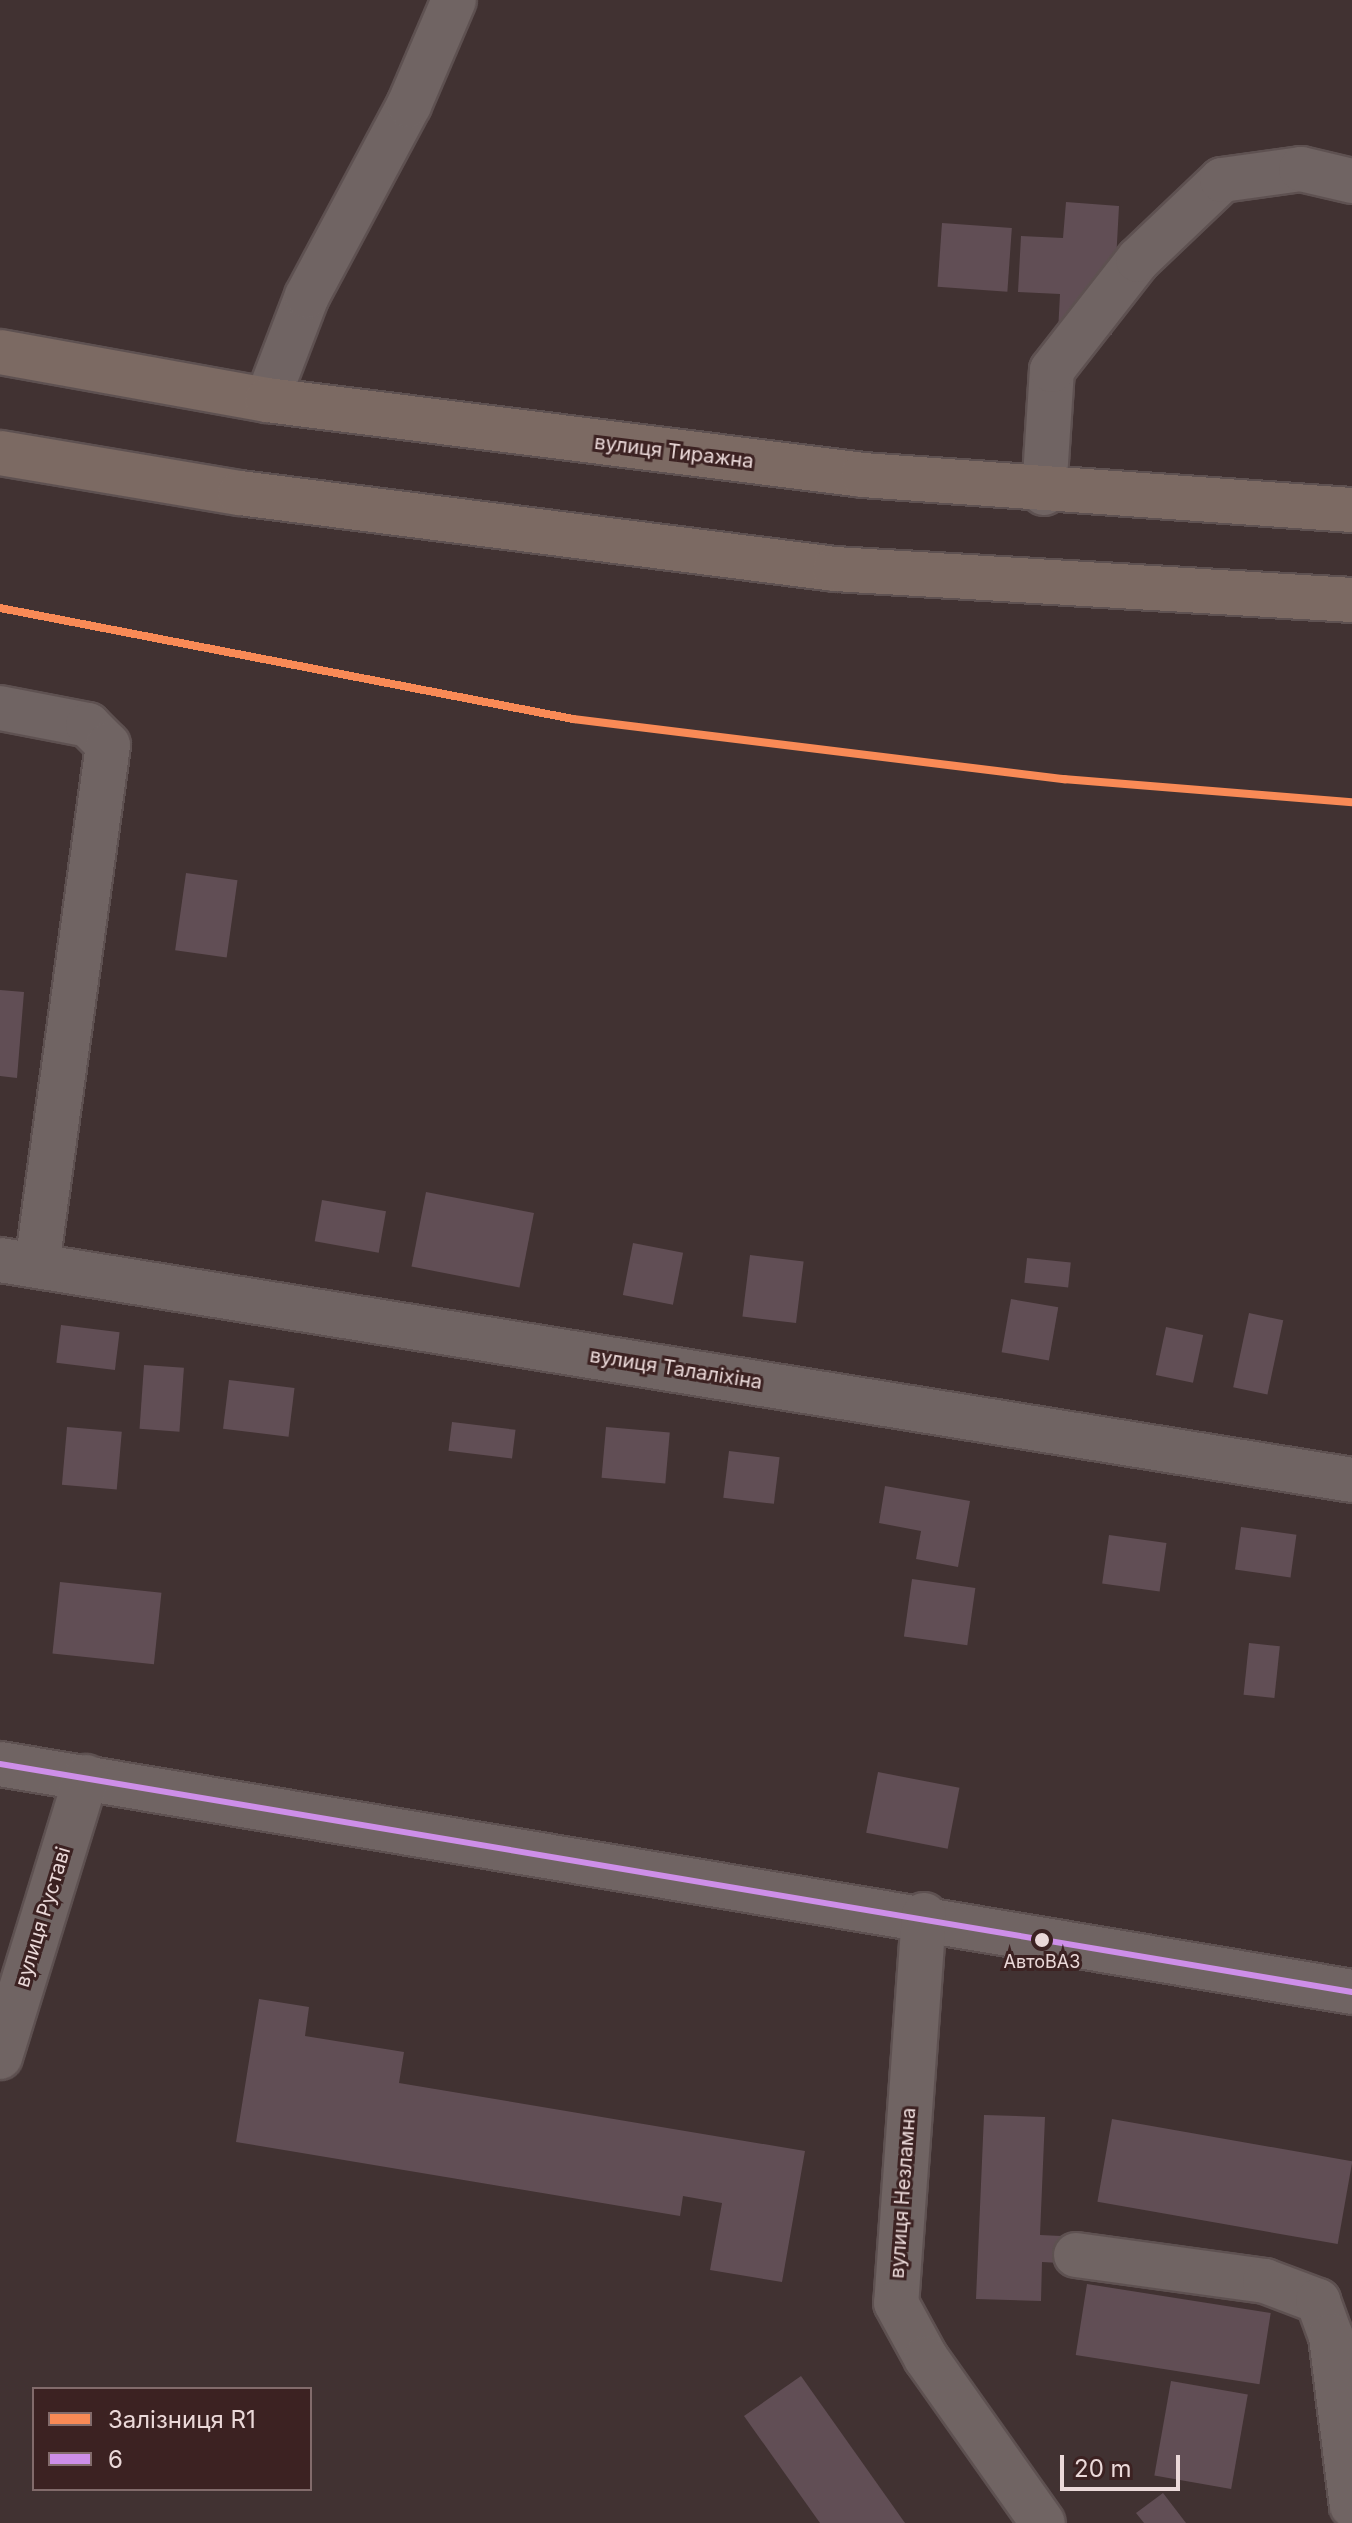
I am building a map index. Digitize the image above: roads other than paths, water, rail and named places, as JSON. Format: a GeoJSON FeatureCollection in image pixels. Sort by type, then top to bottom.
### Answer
{"type":"FeatureCollection","features":[{"type":"Feature","properties":{"kind":"main road","name":"вулиця Тиражна"},"geometry":{"type":"LineString","coordinates":[[0,352],[267,400],[1044,493],[1352,510]]}},
{"type":"Feature","properties":{"kind":"main road"},"geometry":{"type":"LineString","coordinates":[[0,453],[240,493],[835,569],[1352,600]]}},
{"type":"Feature","properties":{"kind":"street"},"geometry":{"type":"LineString","coordinates":[[267,400],[307,296],[409,105],[454,0]]}},
{"type":"Feature","properties":{"kind":"street"},"geometry":{"type":"LineString","coordinates":[[1044,493],[1043,423],[1052,370],[1138,260],[1222,180],[1301,169],[1352,181]]}},
{"type":"Feature","properties":{"kind":"street"},"geometry":{"type":"LineString","coordinates":[[0,708],[88,725],[108,745],[18,1262]]}},
{"type":"Feature","properties":{"kind":"street","name":"вулиця Талаліхіна"},"geometry":{"type":"LineString","coordinates":[[18,1262],[1352,1480]]}},
{"type":"Feature","properties":{"kind":"street"},"geometry":{"type":"LineString","coordinates":[[0,1764],[924,1915],[1352,1992]]}},
{"type":"Feature","properties":{"kind":"street","name":"вулиця Руставі"},"geometry":{"type":"LineString","coordinates":[[0,2057],[86,1777]]}},
{"type":"Feature","properties":{"kind":"street","name":"вулиця Незламна"},"geometry":{"type":"LineString","coordinates":[[924,1915],[896,2303],[926,2358],[1043,2523]]}},
{"type":"Feature","properties":{"kind":"street"},"geometry":{"type":"LineString","coordinates":[[1076,2255],[1265,2281],[1318,2301],[1331,2336],[1352,2506]]}},
{"type":"Feature","properties":{"kind":"rail line","name":"R1"},"geometry":{"type":"LineString","coordinates":[[0,608],[573,719],[1064,779],[1352,802]]}},
{"type":"Feature","properties":{"kind":"place","name":"АвтоВАЗ"},"geometry":{"type":"Point","coordinates":[1042,1940]}}]}
